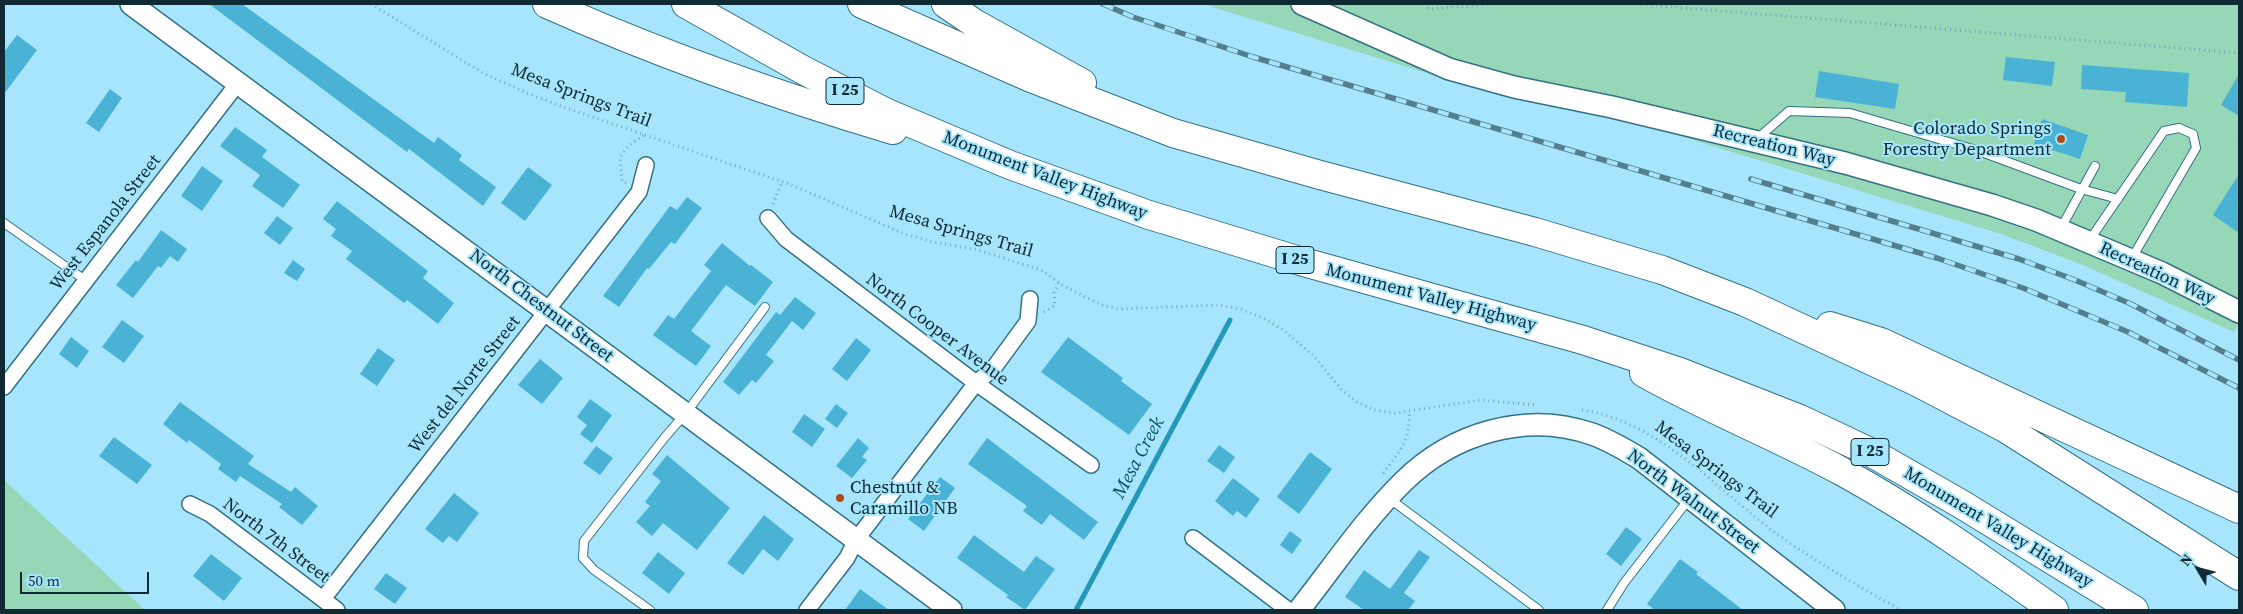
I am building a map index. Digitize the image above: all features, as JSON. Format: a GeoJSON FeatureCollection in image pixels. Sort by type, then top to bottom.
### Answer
{"type":"FeatureCollection","features":[{"type":"Feature","properties":{"kind":"highway"},"geometry":{"type":"LineString","coordinates":[[547,4],[620,37],[722,74],[858,120],[1010,165]]}},
{"type":"Feature","properties":{"kind":"highway","name":"Monument Valley Highway"},"geometry":{"type":"LineString","coordinates":[[686,4],[802,70],[887,113],[1010,165],[1149,216],[1300,261],[1583,340],[1680,372],[1800,419],[1872,453],[1961,504],[2134,610]]}},
{"type":"Feature","properties":{"kind":"highway"},"geometry":{"type":"LineString","coordinates":[[862,4],[1031,78],[1173,133],[1553,237],[1662,270],[1745,302],[1917,382],[2005,428],[2239,576]]}},
{"type":"Feature","properties":{"kind":"highway"},"geometry":{"type":"LineString","coordinates":[[946,4],[974,23],[1173,133]]}},
{"type":"Feature","properties":{"kind":"highway"},"geometry":{"type":"LineString","coordinates":[[1745,302],[1881,342],[2239,509]]}},
{"type":"Feature","properties":{"kind":"highway"},"geometry":{"type":"LineString","coordinates":[[1583,340],[1681,394],[1762,431],[1841,471],[1914,514],[2054,610]]}},
{"type":"Feature","properties":{"kind":"main road","name":"North Chestnut Street"},"geometry":{"type":"LineString","coordinates":[[131,4],[951,610]]}},
{"type":"Feature","properties":{"kind":"main road","name":"Recreation Way"},"geometry":{"type":"LineString","coordinates":[[1302,4],[1448,69],[1514,87],[1612,107],[1845,163],[1992,205],[2060,230],[2162,273],[2239,312]]}},
{"type":"Feature","properties":{"kind":"main road","name":"North Walnut Street"},"geometry":{"type":"LineString","coordinates":[[1299,610],[1389,498],[1405,480],[1428,461],[1454,445],[1481,432],[1509,426],[1542,415],[1563,427],[1591,434],[1614,444],[1639,458],[1834,610]]}},
{"type":"Feature","properties":{"kind":"street","name":"West Espanola Street"},"geometry":{"type":"LineString","coordinates":[[4,387],[238,82]]}},
{"type":"Feature","properties":{"kind":"street","name":"West del Norte Street"},"geometry":{"type":"LineString","coordinates":[[323,599],[639,192],[646,165]]}},
{"type":"Feature","properties":{"kind":"street","name":"North Cooper Avenue"},"geometry":{"type":"LineString","coordinates":[[768,218],[786,239],[976,384],[1091,465]]}},
{"type":"Feature","properties":{"kind":"street"},"geometry":{"type":"LineString","coordinates":[[807,610],[847,558],[856,540],[976,384],[992,369],[1028,321],[1030,299]]}},
{"type":"Feature","properties":{"kind":"street","name":"North 7th Street"},"geometry":{"type":"LineString","coordinates":[[190,504],[210,514],[337,610]]}},
{"type":"Feature","properties":{"kind":"street"},"geometry":{"type":"LineString","coordinates":[[1192,538],[1288,610]]}},
{"type":"Feature","properties":{"kind":"lane"},"geometry":{"type":"LineString","coordinates":[[1754,141],[1789,111],[1850,114],[1976,150],[2081,189],[2118,199]]}},
{"type":"Feature","properties":{"kind":"lane"},"geometry":{"type":"LineString","coordinates":[[2089,242],[2164,131],[2179,128],[2192,134],[2196,148],[2131,260]]}},
{"type":"Feature","properties":{"kind":"lane"},"geometry":{"type":"LineString","coordinates":[[2060,230],[2095,166]]}},
{"type":"Feature","properties":{"kind":"lane"},"geometry":{"type":"LineString","coordinates":[[4,223],[86,280]]}},
{"type":"Feature","properties":{"kind":"lane"},"geometry":{"type":"LineString","coordinates":[[650,610],[594,570],[583,558],[584,541],[686,413],[766,307]]}},
{"type":"Feature","properties":{"kind":"lane"},"geometry":{"type":"LineString","coordinates":[[1389,498],[1539,610]]}},
{"type":"Feature","properties":{"kind":"lane"},"geometry":{"type":"LineString","coordinates":[[1607,610],[1624,583],[1690,498]]}},
{"type":"Feature","properties":{"kind":"path","name":"Mesa Springs Trail"},"geometry":{"type":"LineString","coordinates":[[370,4],[483,73],[566,108],[782,181],[905,234],[934,242],[978,250],[1041,270],[1102,305],[1118,310],[1219,305],[1240,309],[1263,318],[1282,329],[1313,355],[1342,389],[1358,402],[1374,410],[1395,413],[1481,400],[1542,415]]}},
{"type":"Feature","properties":{"kind":"path"},"geometry":{"type":"LineString","coordinates":[[1424,4],[1429,9],[1494,4]]}},
{"type":"Feature","properties":{"kind":"path"},"geometry":{"type":"LineString","coordinates":[[1636,4],[2239,53]]}},
{"type":"Feature","properties":{"kind":"path"},"geometry":{"type":"LineString","coordinates":[[639,192],[622,181],[620,157],[629,145],[644,135]]}},
{"type":"Feature","properties":{"kind":"path"},"geometry":{"type":"LineString","coordinates":[[768,218],[782,181]]}},
{"type":"Feature","properties":{"kind":"path"},"geometry":{"type":"LineString","coordinates":[[1028,321],[1055,305],[1054,293],[1059,282]]}},
{"type":"Feature","properties":{"kind":"path","name":"Mesa Springs Trail"},"geometry":{"type":"LineString","coordinates":[[1580,410],[1596,412],[1637,429],[1667,446],[1783,538],[1841,576],[1901,610]]}},
{"type":"Feature","properties":{"kind":"path"},"geometry":{"type":"LineString","coordinates":[[1383,474],[1405,444],[1410,425],[1409,411]]}},
{"type":"Feature","properties":{"kind":"green space"},"geometry":{"type":"Polygon","coordinates":[[[1203,4],[2239,4],[2239,324],[2234,332],[2078,263],[2001,234],[1644,125],[1433,75],[1203,4]]]}},
{"type":"Feature","properties":{"kind":"green space"},"geometry":{"type":"Polygon","coordinates":[[[4,480],[145,610],[4,610],[4,480]]]}},
{"type":"Feature","properties":{"kind":"building"},"geometry":{"type":"Polygon","coordinates":[[[209,4],[242,4],[434,143],[438,137],[462,155],[459,160],[496,187],[483,206],[409,149],[407,152],[209,4]]]}},
{"type":"Feature","properties":{"kind":"building"},"geometry":{"type":"Polygon","coordinates":[[[17,35],[37,50],[4,94],[4,52],[17,35]]]}},
{"type":"Feature","properties":{"kind":"building"},"geometry":{"type":"Polygon","coordinates":[[[2006,57],[2055,62],[2052,86],[2003,80],[2006,57]]]}},
{"type":"Feature","properties":{"kind":"building"},"geometry":{"type":"Polygon","coordinates":[[[2082,65],[2189,73],[2187,107],[2125,102],[2126,92],[2081,89],[2082,65]]]}},
{"type":"Feature","properties":{"kind":"building"},"geometry":{"type":"Polygon","coordinates":[[[1819,71],[1899,84],[1895,109],[1815,97],[1819,71]]]}},
{"type":"Feature","properties":{"kind":"building"},"geometry":{"type":"Polygon","coordinates":[[[2239,74],[2239,116],[2221,105],[2239,74]]]}},
{"type":"Feature","properties":{"kind":"building"},"geometry":{"type":"Polygon","coordinates":[[[110,89],[122,98],[99,132],[86,123],[110,89]]]}},
{"type":"Feature","properties":{"kind":"building","name":"Colorado Springs Forestry Department"},"geometry":{"type":"Polygon","coordinates":[[[2042,119],[2088,135],[2080,159],[2034,144],[2042,119]]]}},
{"type":"Feature","properties":{"kind":"building"},"geometry":{"type":"Polygon","coordinates":[[[235,127],[267,150],[262,157],[300,185],[283,208],[252,186],[260,175],[220,146],[235,127]]]}},
{"type":"Feature","properties":{"kind":"building"},"geometry":{"type":"Polygon","coordinates":[[[202,166],[223,181],[202,211],[181,196],[202,166]]]}},
{"type":"Feature","properties":{"kind":"building"},"geometry":{"type":"Polygon","coordinates":[[[528,167],[552,185],[525,221],[501,203],[528,167]]]}},
{"type":"Feature","properties":{"kind":"building"},"geometry":{"type":"Polygon","coordinates":[[[2239,174],[2239,233],[2213,215],[2239,174]]]}},
{"type":"Feature","properties":{"kind":"building"},"geometry":{"type":"Polygon","coordinates":[[[687,197],[702,208],[675,244],[671,242],[649,269],[647,268],[619,307],[603,296],[670,206],[677,210],[687,197]]]}},
{"type":"Feature","properties":{"kind":"building"},"geometry":{"type":"Polygon","coordinates":[[[337,201],[428,271],[423,278],[454,303],[438,324],[407,300],[404,303],[346,259],[352,251],[331,236],[336,229],[323,219],[337,201]]]}},
{"type":"Feature","properties":{"kind":"building"},"geometry":{"type":"Polygon","coordinates":[[[277,216],[293,228],[280,245],[264,233],[277,216]]]}},
{"type":"Feature","properties":{"kind":"building"},"geometry":{"type":"Polygon","coordinates":[[[161,230],[187,249],[178,262],[170,256],[161,268],[158,266],[133,298],[116,285],[136,260],[138,262],[161,230]]]}},
{"type":"Feature","properties":{"kind":"building"},"geometry":{"type":"Polygon","coordinates":[[[722,243],[773,282],[755,306],[726,285],[691,331],[711,346],[696,366],[653,335],[668,315],[674,319],[711,271],[704,265],[722,243]]]}},
{"type":"Feature","properties":{"kind":"building"},"geometry":{"type":"Polygon","coordinates":[[[293,260],[305,269],[297,281],[284,273],[293,260]]]}},
{"type":"Feature","properties":{"kind":"building"},"geometry":{"type":"Polygon","coordinates":[[[795,297],[816,313],[803,330],[792,321],[766,355],[774,361],[756,383],[752,380],[739,395],[723,382],[776,312],[780,315],[795,297]]]}},
{"type":"Feature","properties":{"kind":"building"},"geometry":{"type":"Polygon","coordinates":[[[122,320],[144,336],[124,363],[102,347],[122,320]]]}},
{"type":"Feature","properties":{"kind":"building"},"geometry":{"type":"Polygon","coordinates":[[[71,337],[89,351],[77,368],[59,354],[71,337]]]}},
{"type":"Feature","properties":{"kind":"building"},"geometry":{"type":"Polygon","coordinates":[[[1068,337],[1123,378],[1121,381],[1152,404],[1129,435],[1041,372],[1068,337]]]}},
{"type":"Feature","properties":{"kind":"building"},"geometry":{"type":"Polygon","coordinates":[[[856,338],[871,350],[847,381],[832,369],[856,338]]]}},
{"type":"Feature","properties":{"kind":"building"},"geometry":{"type":"Polygon","coordinates":[[[378,348],[395,360],[377,386],[360,374],[378,348]]]}},
{"type":"Feature","properties":{"kind":"building"},"geometry":{"type":"Polygon","coordinates":[[[540,359],[563,378],[542,404],[518,385],[540,359]]]}},
{"type":"Feature","properties":{"kind":"building"},"geometry":{"type":"Polygon","coordinates":[[[590,399],[612,415],[592,443],[580,434],[587,425],[577,417],[590,399]]]}},
{"type":"Feature","properties":{"kind":"building"},"geometry":{"type":"Polygon","coordinates":[[[180,402],[254,456],[248,464],[291,492],[295,487],[318,506],[302,525],[279,507],[282,504],[240,476],[236,482],[218,469],[221,464],[189,440],[187,443],[163,424],[180,402]]]}},
{"type":"Feature","properties":{"kind":"building"},"geometry":{"type":"Polygon","coordinates":[[[836,404],[848,413],[837,428],[825,419],[836,404]]]}},
{"type":"Feature","properties":{"kind":"building"},"geometry":{"type":"Polygon","coordinates":[[[804,414],[825,429],[812,447],[792,432],[804,414]]]}},
{"type":"Feature","properties":{"kind":"building"},"geometry":{"type":"Polygon","coordinates":[[[114,437],[152,465],[137,484],[99,456],[114,437]]]}},
{"type":"Feature","properties":{"kind":"building"},"geometry":{"type":"Polygon","coordinates":[[[858,438],[869,448],[862,457],[867,460],[852,478],[836,466],[858,438]]]}},
{"type":"Feature","properties":{"kind":"building"},"geometry":{"type":"Polygon","coordinates":[[[987,438],[1098,522],[1084,540],[1050,514],[1042,525],[1023,511],[1027,506],[968,464],[987,438]]]}},
{"type":"Feature","properties":{"kind":"building"},"geometry":{"type":"Polygon","coordinates":[[[1219,445],[1235,457],[1224,473],[1207,461],[1219,445]]]}},
{"type":"Feature","properties":{"kind":"building"},"geometry":{"type":"Polygon","coordinates":[[[596,446],[613,458],[600,475],[583,463],[596,446]]]}},
{"type":"Feature","properties":{"kind":"building"},"geometry":{"type":"Polygon","coordinates":[[[1310,452],[1332,469],[1299,514],[1277,497],[1310,452]]]}},
{"type":"Feature","properties":{"kind":"building"},"geometry":{"type":"Polygon","coordinates":[[[667,455],[730,508],[697,550],[663,523],[652,536],[636,522],[650,506],[645,502],[661,481],[652,474],[667,455]]]}},
{"type":"Feature","properties":{"kind":"building"},"geometry":{"type":"Polygon","coordinates":[[[940,477],[955,488],[924,531],[908,519],[940,477]]]}},
{"type":"Feature","properties":{"kind":"building"},"geometry":{"type":"Polygon","coordinates":[[[1233,478],[1260,499],[1246,518],[1237,511],[1233,516],[1215,501],[1233,478]]]}},
{"type":"Feature","properties":{"kind":"building"},"geometry":{"type":"Polygon","coordinates":[[[454,493],[479,513],[457,542],[449,536],[443,543],[425,529],[454,493]]]}},
{"type":"Feature","properties":{"kind":"building"},"geometry":{"type":"Polygon","coordinates":[[[764,515],[794,539],[778,561],[763,549],[743,575],[727,563],[764,515]]]}},
{"type":"Feature","properties":{"kind":"building"},"geometry":{"type":"Polygon","coordinates":[[[1626,527],[1642,539],[1621,566],[1606,554],[1626,527]]]}},
{"type":"Feature","properties":{"kind":"building"},"geometry":{"type":"Polygon","coordinates":[[[1290,531],[1302,540],[1292,554],[1280,545],[1290,531]]]}},
{"type":"Feature","properties":{"kind":"building"},"geometry":{"type":"Polygon","coordinates":[[[974,535],[1024,572],[1036,556],[1055,569],[1025,610],[1006,597],[1008,595],[957,558],[974,535]]]}},
{"type":"Feature","properties":{"kind":"building"},"geometry":{"type":"Polygon","coordinates":[[[1419,550],[1430,557],[1404,593],[1415,601],[1408,610],[1364,610],[1345,597],[1364,570],[1390,589],[1419,550]]]}},
{"type":"Feature","properties":{"kind":"building"},"geometry":{"type":"Polygon","coordinates":[[[658,552],[685,573],[669,594],[642,573],[658,552]]]}},
{"type":"Feature","properties":{"kind":"building"},"geometry":{"type":"Polygon","coordinates":[[[211,554],[242,578],[224,601],[193,576],[211,554]]]}},
{"type":"Feature","properties":{"kind":"building"},"geometry":{"type":"Polygon","coordinates":[[[1680,559],[1698,572],[1696,574],[1743,610],[1655,610],[1647,604],[1680,559]]]}},
{"type":"Feature","properties":{"kind":"building"},"geometry":{"type":"Polygon","coordinates":[[[386,573],[407,588],[395,604],[374,589],[386,573]]]}},
{"type":"Feature","properties":{"kind":"building"},"geometry":{"type":"Polygon","coordinates":[[[860,589],[889,610],[845,610],[860,589]]]}},
{"type":"Feature","properties":{"kind":"waterway","name":"Mesa Creek"},"geometry":{"type":"LineString","coordinates":[[1076,610],[1230,320]]}},
{"type":"Feature","properties":{"kind":"railway"},"geometry":{"type":"LineString","coordinates":[[1103,4],[1133,17],[1253,57],[1937,258],[2023,288],[2128,332],[2239,388]]}},
{"type":"Feature","properties":{"kind":"railway"},"geometry":{"type":"LineString","coordinates":[[1751,179],[2019,259],[2131,304],[2239,360]]}},
{"type":"Feature","properties":{"kind":"place","name":"Colorado Springs Forestry Department"},"geometry":{"type":"Point","coordinates":[2061,139]}},
{"type":"Feature","properties":{"kind":"place","name":"Chestnut & Caramillo NB"},"geometry":{"type":"Point","coordinates":[840,498]}}]}
